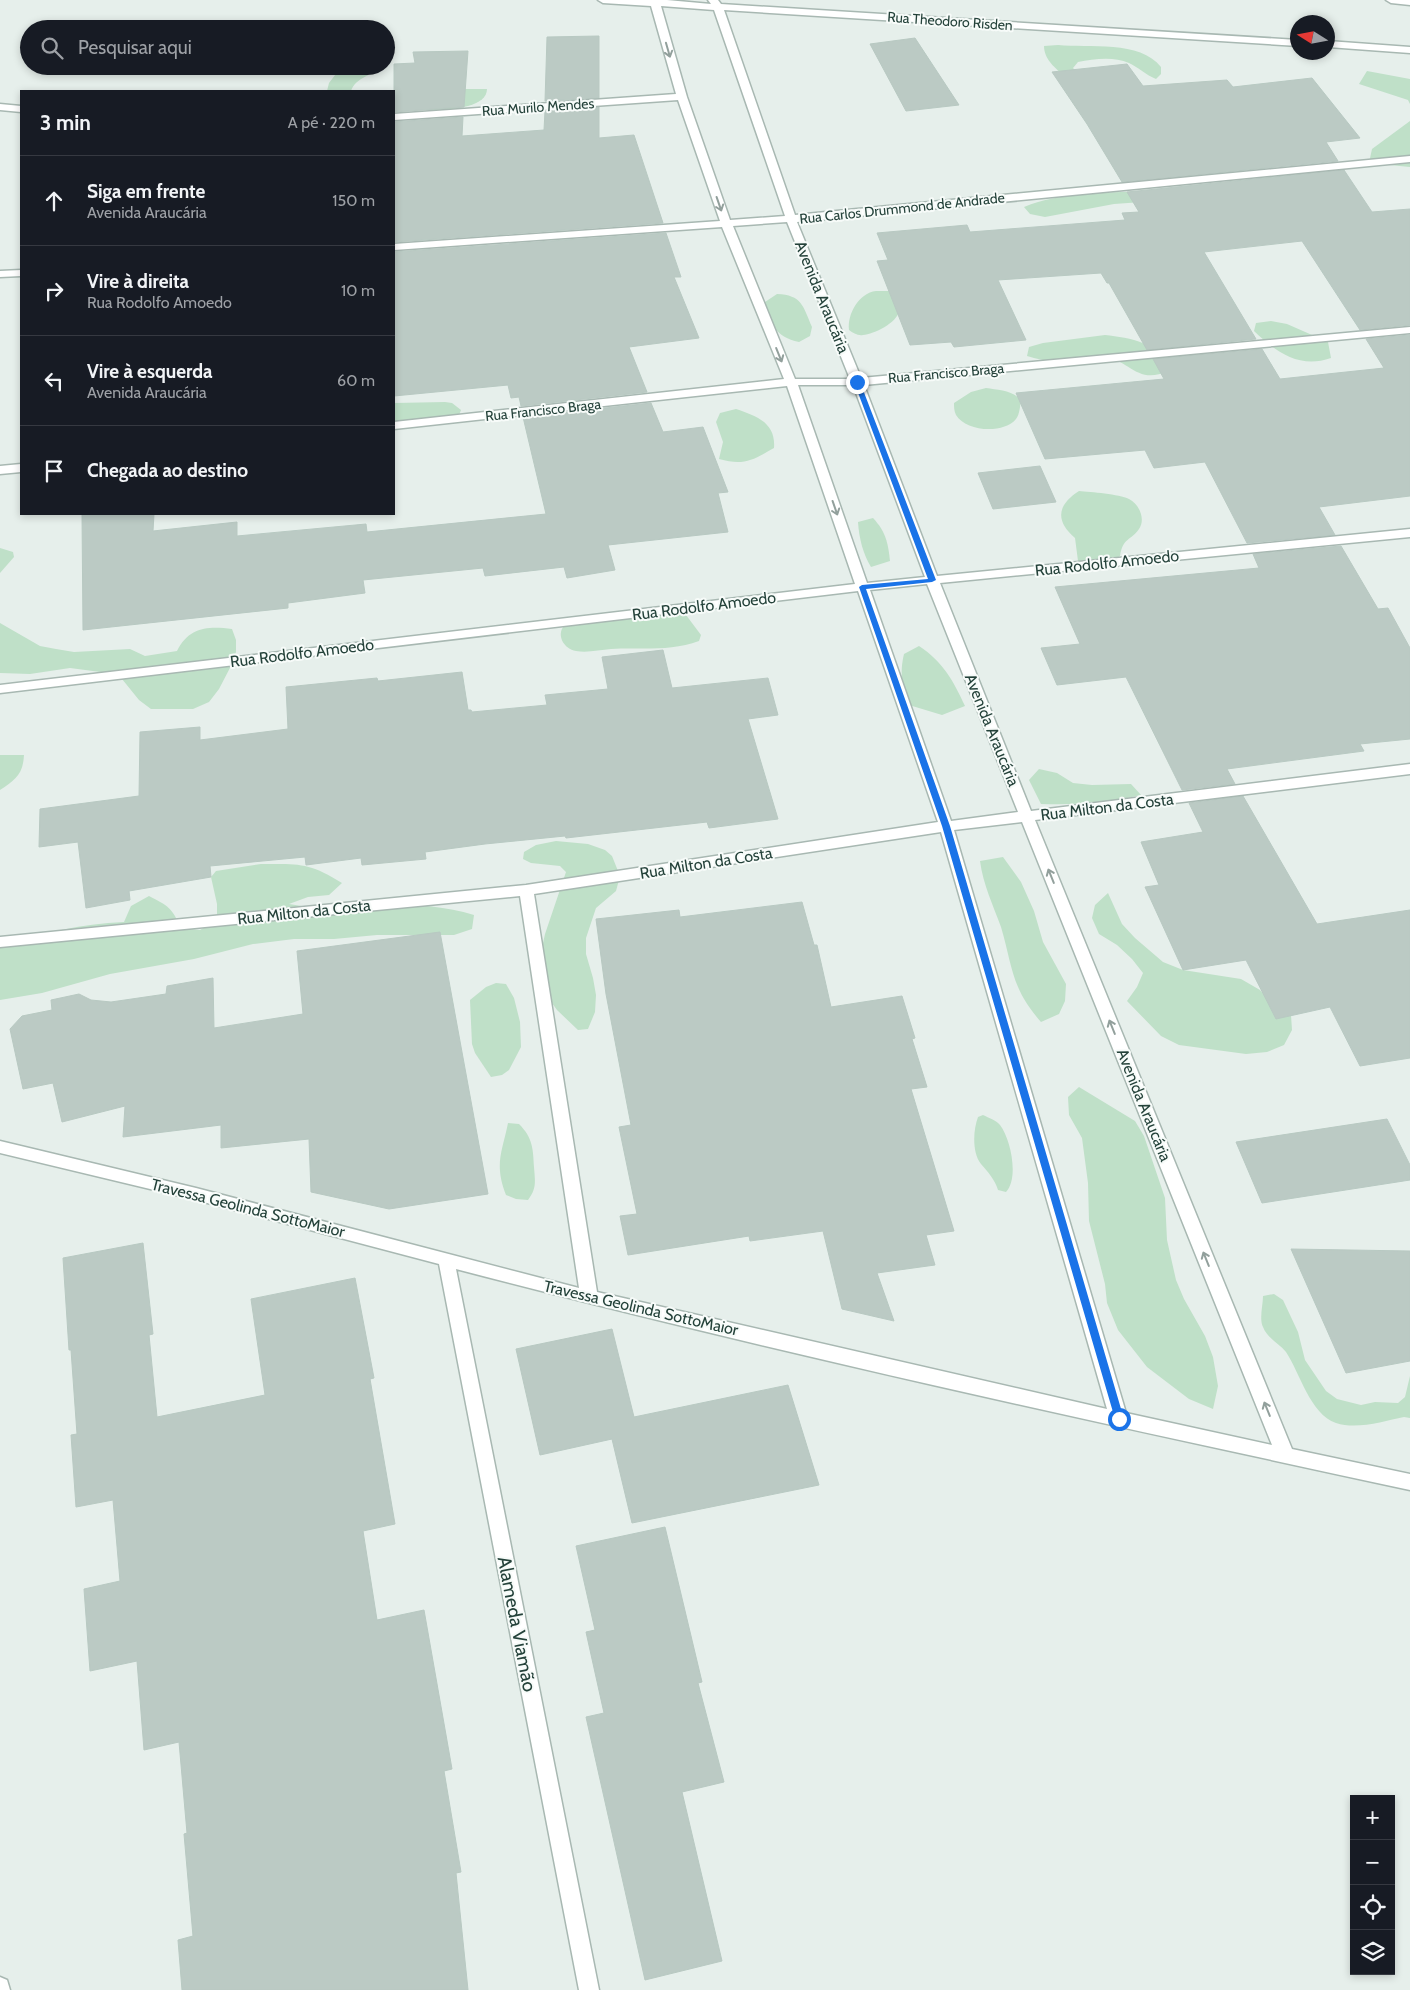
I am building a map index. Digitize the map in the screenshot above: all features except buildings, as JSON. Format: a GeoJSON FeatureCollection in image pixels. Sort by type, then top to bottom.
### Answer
{"type":"FeatureCollection","features":[{"type":"Feature","properties":{"kind":"street","name":"Rua Theodoro Risden"},"geometry":{"type":"LineString","coordinates":[[604,0],[715,4],[1290,42]]}},
{"type":"Feature","properties":{"kind":"street"},"geometry":{"type":"LineString","coordinates":[[1391,0],[1410,2]]}},
{"type":"Feature","properties":{"kind":"street"},"geometry":{"type":"LineString","coordinates":[[659,2],[682,97],[726,223],[791,382],[946,826],[1119,1419]]}},
{"type":"Feature","properties":{"kind":"street","name":"Avenida Araucária"},"geometry":{"type":"LineString","coordinates":[[715,4],[791,219],[857,382],[932,580],[1285,1454]]}},
{"type":"Feature","properties":{"kind":"street"},"geometry":{"type":"LineString","coordinates":[[1335,45],[1410,50]]}},
{"type":"Feature","properties":{"kind":"street","name":"Rua Murilo Mendes"},"geometry":{"type":"LineString","coordinates":[[395,117],[682,97]]}},
{"type":"Feature","properties":{"kind":"street"},"geometry":{"type":"LineString","coordinates":[[0,107],[20,109]]}},
{"type":"Feature","properties":{"kind":"street","name":"Rua Carlos Drummond de Andrade"},"geometry":{"type":"LineString","coordinates":[[395,246],[791,219],[1410,159]]}},
{"type":"Feature","properties":{"kind":"street"},"geometry":{"type":"LineString","coordinates":[[0,274],[20,272]]}},
{"type":"Feature","properties":{"kind":"street","name":"Rua Francisco Braga"},"geometry":{"type":"LineString","coordinates":[[395,426],[791,382],[857,382],[1410,330]]}},
{"type":"Feature","properties":{"kind":"street"},"geometry":{"type":"LineString","coordinates":[[0,470],[20,468]]}},
{"type":"Feature","properties":{"kind":"street","name":"Rua Rodolfo Amoedo"},"geometry":{"type":"LineString","coordinates":[[0,689],[862,587],[1410,533]]}},
{"type":"Feature","properties":{"kind":"street","name":"Rua Milton da Costa"},"geometry":{"type":"LineString","coordinates":[[0,942],[526,890],[946,826],[1410,769]]}},
{"type":"Feature","properties":{"kind":"street"},"geometry":{"type":"LineString","coordinates":[[526,890],[589,1297]]}},
{"type":"Feature","properties":{"kind":"street","name":"Travessa Geolinda SottoMaior"},"geometry":{"type":"LineString","coordinates":[[0,1147],[196,1194],[589,1297],[1119,1419],[1410,1482]]}},
{"type":"Feature","properties":{"kind":"street","name":"Alameda Viamão"},"geometry":{"type":"LineString","coordinates":[[446,1259],[589,1990]]}},
{"type":"Feature","properties":{"kind":"green space"},"geometry":{"type":"Polygon","coordinates":[[[1058,45],[1127,49],[1152,58],[1161,67],[1161,74],[1156,79],[1123,61],[1097,59],[1078,62],[1073,68],[1080,75],[1069,80],[1052,65],[1046,56],[1044,46],[1058,45]]]}},
{"type":"Feature","properties":{"kind":"green space"},"geometry":{"type":"Polygon","coordinates":[[[1367,71],[1410,79],[1410,104],[1408,100],[1359,84],[1367,71]]]}},
{"type":"Feature","properties":{"kind":"green space"},"geometry":{"type":"Polygon","coordinates":[[[335,75],[368,75],[353,86],[351,90],[327,90],[329,83],[335,75]]]}},
{"type":"Feature","properties":{"kind":"green space"},"geometry":{"type":"Polygon","coordinates":[[[465,89],[487,89],[485,96],[479,102],[470,106],[436,110],[417,109],[465,89]]]}},
{"type":"Feature","properties":{"kind":"green space"},"geometry":{"type":"Polygon","coordinates":[[[1410,121],[1410,167],[1369,163],[1372,149],[1410,121]]]}},
{"type":"Feature","properties":{"kind":"green space"},"geometry":{"type":"Polygon","coordinates":[[[1144,191],[1142,202],[1114,204],[1045,217],[1030,214],[1024,207],[1053,198],[1068,196],[1144,191]]]}},
{"type":"Feature","properties":{"kind":"green space"},"geometry":{"type":"Polygon","coordinates":[[[876,291],[898,291],[899,311],[890,324],[873,333],[857,335],[849,330],[852,311],[859,300],[876,291]]]}},
{"type":"Feature","properties":{"kind":"green space"},"geometry":{"type":"Polygon","coordinates":[[[777,294],[792,297],[801,303],[812,327],[810,336],[799,342],[784,337],[775,329],[762,304],[777,294]]]}},
{"type":"Feature","properties":{"kind":"green space"},"geometry":{"type":"Polygon","coordinates":[[[1271,321],[1287,324],[1328,342],[1331,358],[1309,362],[1280,352],[1254,331],[1256,323],[1271,321]]]}},
{"type":"Feature","properties":{"kind":"green space"},"geometry":{"type":"Polygon","coordinates":[[[1105,335],[1134,340],[1152,348],[1164,361],[1168,371],[1158,375],[1141,374],[1121,362],[1098,355],[1064,361],[1042,360],[1027,356],[1029,347],[1043,343],[1105,335]]]}},
{"type":"Feature","properties":{"kind":"green space"},"geometry":{"type":"Polygon","coordinates":[[[986,388],[1009,392],[1021,400],[1017,417],[1010,424],[994,429],[976,428],[961,421],[956,415],[954,403],[971,392],[986,388]]]}},
{"type":"Feature","properties":{"kind":"green space"},"geometry":{"type":"Polygon","coordinates":[[[445,402],[452,403],[461,410],[459,415],[454,418],[395,423],[395,403],[445,402]]]}},
{"type":"Feature","properties":{"kind":"green space"},"geometry":{"type":"Polygon","coordinates":[[[736,409],[764,422],[772,432],[774,448],[748,461],[735,462],[719,459],[723,442],[716,422],[720,413],[736,409]]]}},
{"type":"Feature","properties":{"kind":"green space"},"geometry":{"type":"Polygon","coordinates":[[[1079,491],[1124,497],[1136,504],[1142,516],[1139,529],[1125,542],[1120,556],[1110,562],[1078,561],[1075,538],[1064,525],[1061,513],[1066,502],[1079,491]]]}},
{"type":"Feature","properties":{"kind":"green space"},"geometry":{"type":"Polygon","coordinates":[[[873,518],[886,538],[890,561],[871,567],[862,546],[858,522],[873,518]]]}},
{"type":"Feature","properties":{"kind":"green space"},"geometry":{"type":"Polygon","coordinates":[[[0,548],[13,552],[14,557],[0,573],[0,548]]]}},
{"type":"Feature","properties":{"kind":"green space"},"geometry":{"type":"Polygon","coordinates":[[[678,613],[686,615],[701,635],[699,641],[677,647],[611,649],[585,652],[568,648],[561,637],[564,626],[678,613]]]}},
{"type":"Feature","properties":{"kind":"green space"},"geometry":{"type":"Polygon","coordinates":[[[0,623],[40,646],[74,652],[130,649],[145,656],[177,651],[187,637],[200,630],[207,628],[232,629],[236,640],[236,652],[219,689],[209,702],[193,709],[151,709],[139,700],[122,679],[108,673],[70,668],[30,674],[0,673],[0,623]]]}},
{"type":"Feature","properties":{"kind":"green space"},"geometry":{"type":"Polygon","coordinates":[[[919,646],[941,665],[965,706],[942,715],[909,705],[902,680],[904,654],[919,646]]]}},
{"type":"Feature","properties":{"kind":"green space"},"geometry":{"type":"Polygon","coordinates":[[[0,755],[24,755],[20,772],[0,790],[0,755]]]}},
{"type":"Feature","properties":{"kind":"green space"},"geometry":{"type":"Polygon","coordinates":[[[1039,769],[1057,773],[1073,783],[1092,785],[1131,784],[1141,795],[1091,803],[1041,804],[1029,780],[1039,769]]]}},
{"type":"Feature","properties":{"kind":"green space"},"geometry":{"type":"Polygon","coordinates":[[[556,841],[588,844],[605,850],[612,856],[620,876],[616,891],[596,908],[586,938],[586,954],[596,995],[595,1012],[588,1029],[578,1030],[557,1010],[547,996],[541,952],[545,934],[566,872],[560,866],[531,863],[523,859],[524,852],[536,845],[556,841]]]}},
{"type":"Feature","properties":{"kind":"green space"},"geometry":{"type":"Polygon","coordinates":[[[1003,857],[1021,882],[1034,911],[1043,942],[1066,984],[1065,1001],[1059,1014],[1041,1022],[1031,1010],[1018,988],[1001,927],[981,870],[980,861],[1003,857]]]}},
{"type":"Feature","properties":{"kind":"green space"},"geometry":{"type":"Polygon","coordinates":[[[261,864],[294,864],[312,868],[342,883],[329,895],[308,897],[289,904],[308,907],[412,905],[433,907],[474,915],[472,929],[454,935],[377,935],[334,939],[294,939],[253,944],[194,959],[110,974],[42,993],[0,1000],[0,946],[61,930],[124,922],[131,906],[149,896],[169,908],[180,928],[200,930],[217,920],[217,904],[211,877],[216,871],[261,864]]]}},
{"type":"Feature","properties":{"kind":"green space"},"geometry":{"type":"Polygon","coordinates":[[[1108,893],[1122,924],[1163,962],[1183,970],[1241,979],[1260,990],[1273,1005],[1291,1015],[1292,1030],[1284,1045],[1267,1052],[1246,1054],[1179,1045],[1161,1036],[1127,1001],[1137,987],[1143,973],[1117,945],[1099,934],[1092,918],[1095,905],[1108,893]]]}},
{"type":"Feature","properties":{"kind":"green space"},"geometry":{"type":"Polygon","coordinates":[[[496,983],[506,984],[514,998],[520,1022],[521,1047],[509,1070],[502,1075],[491,1077],[475,1053],[472,1044],[470,1000],[486,987],[496,983]]]}},
{"type":"Feature","properties":{"kind":"green space"},"geometry":{"type":"Polygon","coordinates":[[[1079,1087],[1135,1121],[1144,1136],[1165,1198],[1167,1240],[1176,1280],[1184,1299],[1205,1336],[1213,1357],[1218,1386],[1213,1409],[1189,1399],[1147,1367],[1118,1330],[1107,1303],[1105,1284],[1089,1221],[1088,1183],[1082,1138],[1069,1115],[1068,1097],[1079,1087]]]}},
{"type":"Feature","properties":{"kind":"green space"},"geometry":{"type":"Polygon","coordinates":[[[983,1115],[998,1123],[1004,1131],[1010,1149],[1013,1169],[1010,1186],[1006,1192],[998,1190],[976,1154],[975,1128],[978,1117],[983,1115]]]}},
{"type":"Feature","properties":{"kind":"green space"},"geometry":{"type":"Polygon","coordinates":[[[508,1123],[519,1124],[527,1134],[531,1144],[535,1184],[528,1200],[516,1199],[506,1195],[502,1184],[500,1159],[508,1123]]]}},
{"type":"Feature","properties":{"kind":"green space"},"geometry":{"type":"Polygon","coordinates":[[[1274,1294],[1283,1300],[1298,1332],[1305,1360],[1326,1391],[1337,1399],[1361,1405],[1375,1402],[1398,1403],[1405,1397],[1410,1376],[1410,1418],[1404,1417],[1353,1426],[1336,1423],[1319,1411],[1306,1392],[1286,1352],[1267,1334],[1263,1327],[1261,1316],[1263,1296],[1274,1294]]]}},
{"type":"Feature","properties":{"kind":"route"},"geometry":{"type":"LineString","coordinates":[[857,382],[932,580],[862,587],[946,826],[1119,1419]]}}]}
